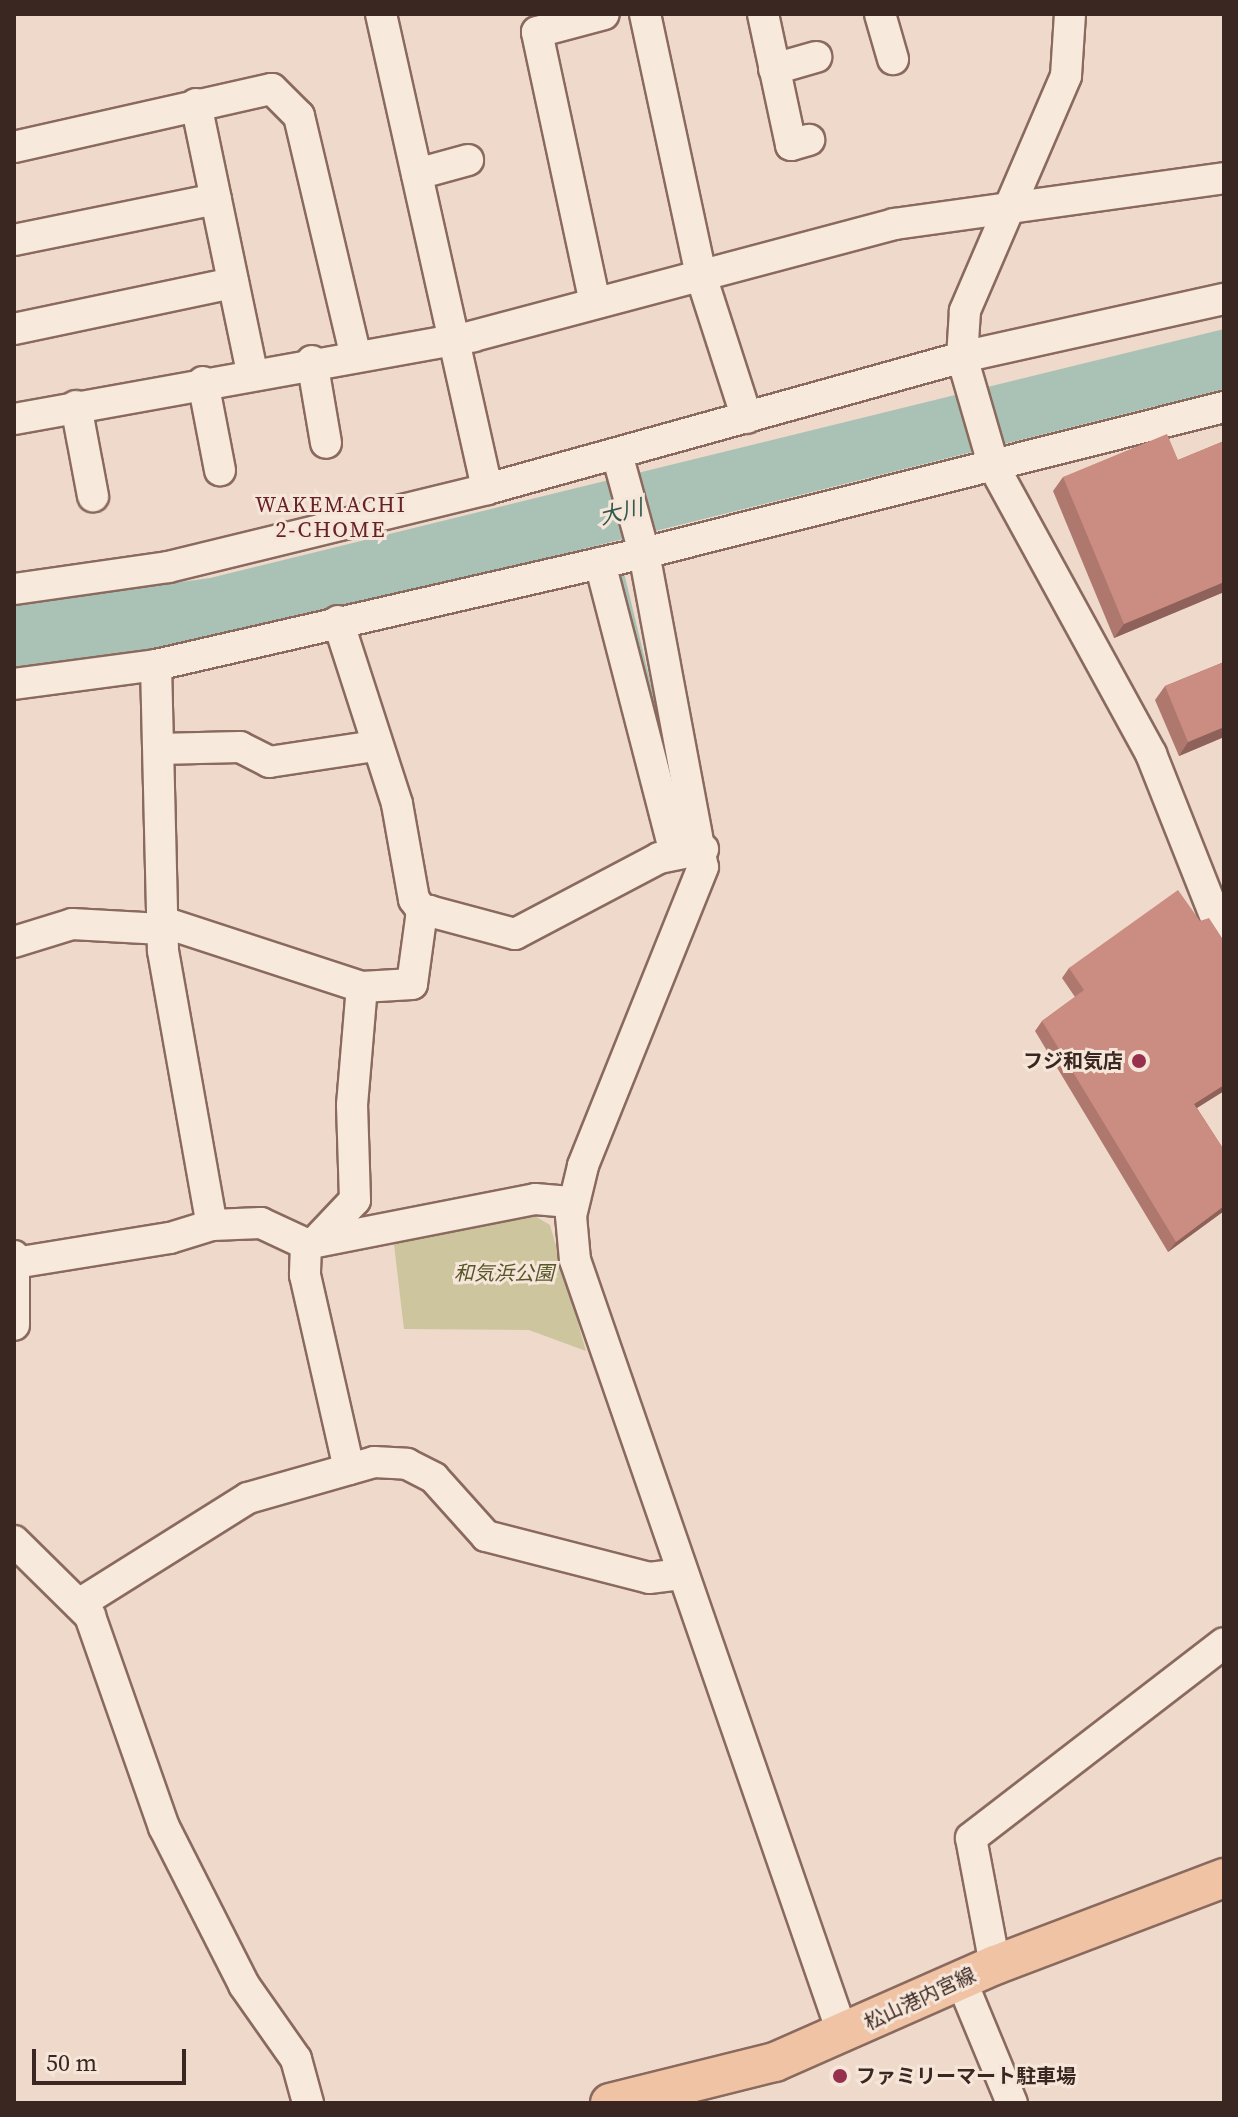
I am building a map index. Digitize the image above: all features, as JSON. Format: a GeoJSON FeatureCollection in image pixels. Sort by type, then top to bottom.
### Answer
{"type":"FeatureCollection","features":[{"type":"Feature","properties":{"kind":"main road","name":"松山港内宮線"},"geometry":{"type":"LineString","coordinates":[[610,2103],[698,2087],[843,2035],[995,1965],[1224,1878]]}},
{"type":"Feature","properties":{"kind":"street"},"geometry":{"type":"LineString","coordinates":[[381,14],[487,489]]}},
{"type":"Feature","properties":{"kind":"street"},"geometry":{"type":"LineString","coordinates":[[595,303],[537,32],[604,14]]}},
{"type":"Feature","properties":{"kind":"street"},"geometry":{"type":"LineString","coordinates":[[645,14],[702,279],[747,418]]}},
{"type":"Feature","properties":{"kind":"street"},"geometry":{"type":"LineString","coordinates":[[763,14],[791,145],[809,140]]}},
{"type":"Feature","properties":{"kind":"street"},"geometry":{"type":"LineString","coordinates":[[1070,14],[1066,76],[965,311],[964,363],[992,463],[1151,754],[1224,938]]}},
{"type":"Feature","properties":{"kind":"street"},"geometry":{"type":"LineString","coordinates":[[888,16],[893,59]]}},
{"type":"Feature","properties":{"kind":"street"},"geometry":{"type":"LineString","coordinates":[[774,69],[816,57]]}},
{"type":"Feature","properties":{"kind":"street"},"geometry":{"type":"LineString","coordinates":[[14,147],[272,89],[299,116],[355,353]]}},
{"type":"Feature","properties":{"kind":"street"},"geometry":{"type":"LineString","coordinates":[[196,104],[252,373]]}},
{"type":"Feature","properties":{"kind":"street"},"geometry":{"type":"LineString","coordinates":[[417,174],[468,160]]}},
{"type":"Feature","properties":{"kind":"street"},"geometry":{"type":"LineString","coordinates":[[14,419],[312,361],[454,337],[702,279],[894,224],[1014,203],[1224,178]]}},
{"type":"Feature","properties":{"kind":"street"},"geometry":{"type":"LineString","coordinates":[[14,240],[216,199]]}},
{"type":"Feature","properties":{"kind":"street"},"geometry":{"type":"LineString","coordinates":[[14,329],[233,283]]}},
{"type":"Feature","properties":{"kind":"street"},"geometry":{"type":"LineString","coordinates":[[14,589],[168,567],[618,457],[747,418],[1224,299]]}},
{"type":"Feature","properties":{"kind":"street"},"geometry":{"type":"LineString","coordinates":[[312,361],[326,443]]}},
{"type":"Feature","properties":{"kind":"street"},"geometry":{"type":"LineString","coordinates":[[203,382],[220,470]]}},
{"type":"Feature","properties":{"kind":"street"},"geometry":{"type":"LineString","coordinates":[[76,406],[93,496]]}},
{"type":"Feature","properties":{"kind":"street"},"geometry":{"type":"LineString","coordinates":[[14,684],[156,665],[625,556],[1224,407]]}},
{"type":"Feature","properties":{"kind":"street"},"geometry":{"type":"LineString","coordinates":[[618,457],[625,556],[694,856],[573,1202],[575,1260],[843,2035]]}},
{"type":"Feature","properties":{"kind":"street"},"geometry":{"type":"LineString","coordinates":[[625,556],[694,856]]}},
{"type":"Feature","properties":{"kind":"street"},"geometry":{"type":"LineString","coordinates":[[14,942],[72,924],[163,926],[362,987],[418,978],[424,914],[414,899],[397,804],[375,746],[338,621]]}},
{"type":"Feature","properties":{"kind":"street"},"geometry":{"type":"LineString","coordinates":[[156,665],[163,926],[177,1053],[212,1225]]}},
{"type":"Feature","properties":{"kind":"street"},"geometry":{"type":"LineString","coordinates":[[159,749],[240,747],[269,762],[375,746]]}},
{"type":"Feature","properties":{"kind":"street"},"geometry":{"type":"LineString","coordinates":[[424,914],[515,934],[694,856]]}},
{"type":"Feature","properties":{"kind":"street"},"geometry":{"type":"LineString","coordinates":[[362,987],[352,1105],[355,1200],[377,1229]]}},
{"type":"Feature","properties":{"kind":"street"},"geometry":{"type":"LineString","coordinates":[[14,1325],[15,1259],[212,1225],[261,1223],[312,1242],[535,1199],[573,1202]]}},
{"type":"Feature","properties":{"kind":"street"},"geometry":{"type":"LineString","coordinates":[[349,1469],[305,1275],[312,1242],[355,1200]]}},
{"type":"Feature","properties":{"kind":"street"},"geometry":{"type":"LineString","coordinates":[[79,1604],[248,1498],[349,1469],[407,1464],[434,1478],[486,1536],[649,1578],[683,1574]]}},
{"type":"Feature","properties":{"kind":"street"},"geometry":{"type":"LineString","coordinates":[[14,1541],[53,1587],[79,1604],[97,1630],[164,1827],[244,1985],[296,2059],[308,2103]]}},
{"type":"Feature","properties":{"kind":"street"},"geometry":{"type":"LineString","coordinates":[[995,1965],[971,1838],[1224,1643]]}},
{"type":"Feature","properties":{"kind":"street"},"geometry":{"type":"LineString","coordinates":[[961,1980],[1012,2103]]}},
{"type":"Feature","properties":{"kind":"green space","name":"和気浜公園"},"geometry":{"type":"Polygon","coordinates":[[[528,1212],[550,1225],[586,1351],[529,1330],[404,1329],[393,1236],[528,1212]]]}},
{"type":"Feature","properties":{"kind":"water","name":"大川"},"geometry":{"type":"Polygon","coordinates":[[[1224,329],[1224,389],[199,645],[14,673],[14,605],[210,578],[1224,329]]]}},
{"type":"Feature","properties":{"kind":"building"},"geometry":{"type":"Polygon","coordinates":[[[1167,434],[1178,460],[1224,441],[1224,582],[1124,624],[1063,477],[1167,434]]]}},
{"type":"Feature","properties":{"kind":"building"},"geometry":{"type":"Polygon","coordinates":[[[1224,662],[1224,727],[1188,742],[1165,686],[1224,662]]]}},
{"type":"Feature","properties":{"kind":"building","name":"フジ和気店"},"geometry":{"type":"Polygon","coordinates":[[[1178,890],[1200,921],[1209,918],[1224,941],[1224,1085],[1194,1104],[1224,1150],[1224,1206],[1176,1242],[1042,1021],[1084,990],[1069,968],[1178,890]]]}},
{"type":"Feature","properties":{"kind":"waterway"},"geometry":{"type":"LineString","coordinates":[[620,569],[667,764]]}},
{"type":"Feature","properties":{"kind":"place","name":"フジ和気店"},"geometry":{"type":"Point","coordinates":[1139,1061]}},
{"type":"Feature","properties":{"kind":"place","name":"ファミリーマート駐車場"},"geometry":{"type":"Point","coordinates":[840,2076]}},
{"type":"Feature","properties":{"kind":"district","name":"WAKEMACHI 2-CHOME"},"geometry":{"type":"Point","coordinates":[331,516]}}]}
